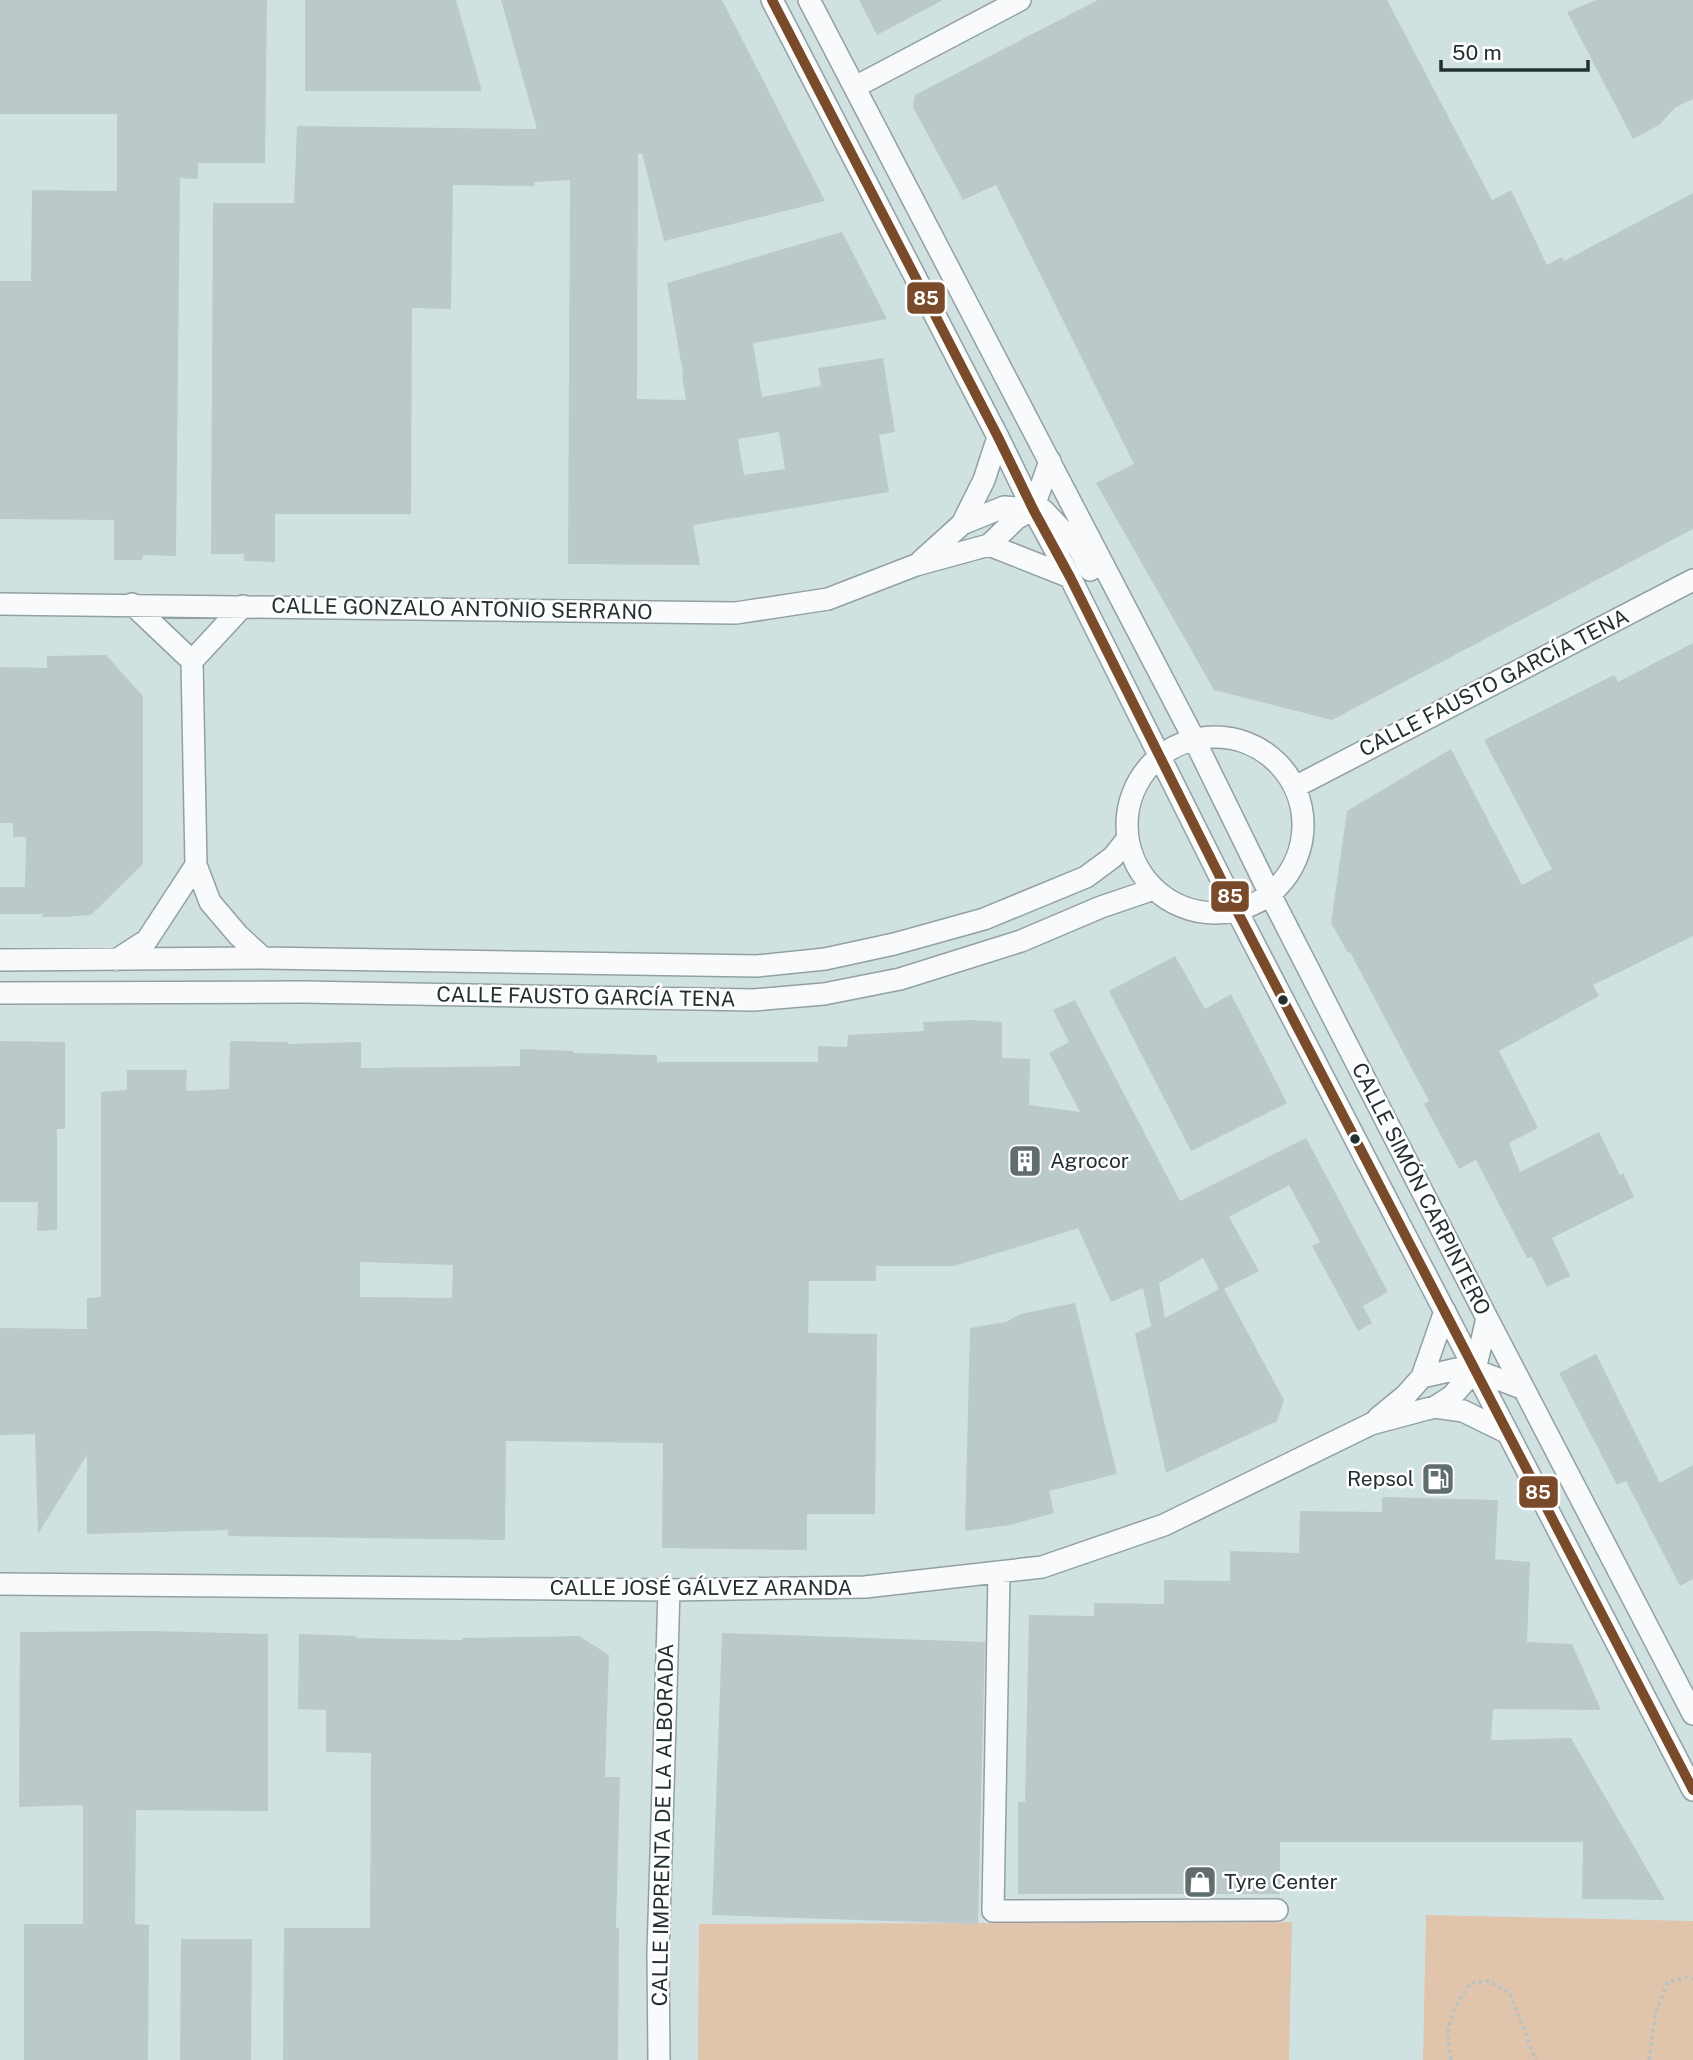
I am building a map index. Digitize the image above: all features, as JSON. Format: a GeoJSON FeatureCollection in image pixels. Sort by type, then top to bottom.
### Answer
{"type":"FeatureCollection","features":[{"type":"Feature","properties":{"kind":"street","name":"CALLE SIMÓN CARPINTERO"},"geometry":{"type":"LineString","coordinates":[[772,0],[1070,577],[1237,911],[1693,1790]]}},
{"type":"Feature","properties":{"kind":"street","name":"CALLE SIMÓN CARPINTERO"},"geometry":{"type":"LineString","coordinates":[[809,0],[1194,739],[1270,894],[1487,1318],[1693,1714]]}},
{"type":"Feature","properties":{"kind":"street"},"geometry":{"type":"LineString","coordinates":[[855,87],[1020,0]]}},
{"type":"Feature","properties":{"kind":"street"},"geometry":{"type":"LineString","coordinates":[[899,246],[911,252],[922,251],[929,230]]}},
{"type":"Feature","properties":{"kind":"street"},"geometry":{"type":"LineString","coordinates":[[920,285],[925,262],[935,261],[949,268]]}},
{"type":"Feature","properties":{"kind":"street","name":"CALLE GONZALO ANTONIO SERRANO"},"geometry":{"type":"LineString","coordinates":[[962,524],[984,480],[998,436]]}},
{"type":"Feature","properties":{"kind":"street"},"geometry":{"type":"LineString","coordinates":[[1033,509],[1050,461]]}},
{"type":"Feature","properties":{"kind":"street","name":"CALLE GONZALO ANTONIO SERRANO"},"geometry":{"type":"LineString","coordinates":[[916,565],[962,524],[1004,507],[1033,509]]}},
{"type":"Feature","properties":{"kind":"street","name":"CALLE SIMÓN CARPINTERO"},"geometry":{"type":"LineString","coordinates":[[1033,509],[1043,510],[1078,547],[1121,629],[1154,662]]}},
{"type":"Feature","properties":{"kind":"street","name":"CALLE GONZALO ANTONIO SERRANO"},"geometry":{"type":"LineString","coordinates":[[0,604],[736,613],[828,599],[916,565],[989,545],[1016,519],[1033,509]]}},
{"type":"Feature","properties":{"kind":"street"},"geometry":{"type":"LineString","coordinates":[[989,545],[1070,577]]}},
{"type":"Feature","properties":{"kind":"street","name":"CALLE FAUSTO GARCÍA TENA"},"geometry":{"type":"LineString","coordinates":[[1295,787],[1693,580]]}},
{"type":"Feature","properties":{"kind":"street"},"geometry":{"type":"LineString","coordinates":[[132,604],[192,661]]}},
{"type":"Feature","properties":{"kind":"street"},"geometry":{"type":"LineString","coordinates":[[243,606],[192,661],[196,865],[210,902],[238,935],[263,958]]}},
{"type":"Feature","properties":{"kind":"street"},"geometry":{"type":"LineString","coordinates":[[1224,737],[1253,745],[1278,762],[1295,787],[1303,815],[1301,845],[1290,872],[1270,894],[1237,911],[1207,913],[1179,906],[1154,889],[1137,866],[1128,838],[1129,808],[1140,780],[1159,757],[1194,739],[1224,737]]}},
{"type":"Feature","properties":{"kind":"street","name":"CALLE FAUSTO GARCÍA TENA"},"geometry":{"type":"LineString","coordinates":[[0,960],[263,958],[757,966],[825,959],[894,944],[984,919],[1086,877],[1113,858],[1128,838]]}},
{"type":"Feature","properties":{"kind":"street"},"geometry":{"type":"LineString","coordinates":[[116,960],[146,940],[196,865]]}},
{"type":"Feature","properties":{"kind":"street","name":"CALLE FAUSTO GARCÍA TENA"},"geometry":{"type":"LineString","coordinates":[[0,993],[303,992],[754,1000],[812,995],[900,979],[958,962],[1021,941],[1101,906],[1154,889]]}},
{"type":"Feature","properties":{"kind":"street","name":"CALLE JOSÉ GÁLVEZ ARANDA"},"geometry":{"type":"LineString","coordinates":[[1371,1424],[1406,1395],[1422,1377],[1445,1311]]}},
{"type":"Feature","properties":{"kind":"street"},"geometry":{"type":"LineString","coordinates":[[1435,1407],[1452,1396],[1475,1370],[1487,1318]]}},
{"type":"Feature","properties":{"kind":"street"},"geometry":{"type":"LineString","coordinates":[[1422,1377],[1457,1369],[1475,1370],[1524,1388]]}},
{"type":"Feature","properties":{"kind":"street","name":"CALLE JOSÉ GÁLVEZ ARANDA"},"geometry":{"type":"LineString","coordinates":[[0,1584],[669,1590],[865,1587],[1042,1567],[1164,1525],[1371,1424],[1435,1407],[1463,1411],[1508,1433]]}},
{"type":"Feature","properties":{"kind":"street"},"geometry":{"type":"LineString","coordinates":[[999,1572],[993,1911],[1277,1910]]}},
{"type":"Feature","properties":{"kind":"street","name":"CALLE IMPRENTA DE LA ALBORADA"},"geometry":{"type":"LineString","coordinates":[[659,2060],[659,1953],[669,1590]]}},
{"type":"Feature","properties":{"kind":"path"},"geometry":{"type":"LineString","coordinates":[[1649,2060],[1656,2011],[1668,1982],[1688,1977],[1693,1979]]}},
{"type":"Feature","properties":{"kind":"path"},"geometry":{"type":"LineString","coordinates":[[1451,2060],[1447,2039],[1452,2012],[1469,1983],[1489,1981],[1510,1994],[1536,2060]]}},
{"type":"Feature","properties":{"kind":"shaded area"},"geometry":{"type":"Polygon","coordinates":[[[1426,1915],[1693,1921],[1693,2060],[1423,2060],[1426,1915]]]}},
{"type":"Feature","properties":{"kind":"shaded area"},"geometry":{"type":"Polygon","coordinates":[[[1292,1922],[1289,2060],[698,2060],[699,1924],[1292,1922]]]}},
{"type":"Feature","properties":{"kind":"building"},"geometry":{"type":"Polygon","coordinates":[[[0,0],[267,0],[265,163],[198,163],[198,179],[180,178],[176,556],[143,555],[142,560],[114,560],[114,520],[0,519],[0,281],[31,281],[32,190],[117,191],[117,114],[0,114],[0,0]]]}},
{"type":"Feature","properties":{"kind":"building"},"geometry":{"type":"Polygon","coordinates":[[[305,0],[456,0],[482,91],[305,91],[305,0]]]}},
{"type":"Feature","properties":{"kind":"building"},"geometry":{"type":"Polygon","coordinates":[[[501,0],[722,0],[825,201],[664,241],[642,153],[638,154],[637,399],[686,400],[667,283],[842,232],[887,319],[753,343],[762,397],[821,386],[818,368],[883,358],[895,432],[879,435],[889,492],[693,525],[700,565],[568,564],[570,180],[534,182],[535,186],[453,185],[451,309],[412,308],[411,514],[275,514],[275,562],[244,561],[244,554],[211,554],[213,203],[294,203],[297,126],[537,129],[501,0]],[[779,432],[738,439],[744,475],[785,469],[779,432]]]}},
{"type":"Feature","properties":{"kind":"building"},"geometry":{"type":"Polygon","coordinates":[[[859,0],[943,0],[877,35],[859,0]]]}},
{"type":"Feature","properties":{"kind":"building"},"geometry":{"type":"Polygon","coordinates":[[[1098,0],[1387,0],[1492,200],[1511,190],[1547,265],[1562,257],[1564,261],[1693,193],[1693,529],[1332,720],[1214,690],[1096,483],[1134,464],[996,185],[963,200],[913,107],[915,95],[1098,0]]]}},
{"type":"Feature","properties":{"kind":"building"},"geometry":{"type":"Polygon","coordinates":[[[1596,0],[1693,0],[1693,99],[1676,107],[1659,125],[1633,139],[1567,12],[1596,0]]]}},
{"type":"Feature","properties":{"kind":"building"},"geometry":{"type":"Polygon","coordinates":[[[1693,643],[1693,936],[1593,985],[1599,996],[1499,1051],[1538,1128],[1509,1143],[1520,1172],[1599,1132],[1634,1197],[1552,1238],[1570,1276],[1547,1287],[1532,1257],[1527,1258],[1476,1160],[1459,1169],[1424,1104],[1429,1101],[1350,952],[1348,953],[1331,923],[1347,811],[1451,749],[1522,885],[1552,869],[1484,740],[1614,675],[1618,682],[1693,643]]]}},
{"type":"Feature","properties":{"kind":"building"},"geometry":{"type":"Polygon","coordinates":[[[106,655],[143,696],[143,864],[91,915],[42,917],[43,914],[0,914],[0,887],[25,887],[26,837],[13,837],[13,823],[0,823],[0,667],[47,668],[47,656],[106,655]]]}},
{"type":"Feature","properties":{"kind":"building"},"geometry":{"type":"Polygon","coordinates":[[[1175,956],[1205,1009],[1231,994],[1287,1103],[1191,1151],[1109,991],[1175,956]]]}},
{"type":"Feature","properties":{"kind":"building"},"geometry":{"type":"Polygon","coordinates":[[[1075,1000],[1180,1201],[1306,1138],[1388,1292],[1363,1306],[1372,1323],[1358,1331],[1312,1246],[1320,1242],[1289,1185],[1229,1217],[1259,1271],[1224,1289],[1284,1400],[1277,1421],[1166,1473],[1135,1334],[1151,1326],[1143,1288],[1111,1302],[1078,1228],[954,1266],[876,1266],[876,1281],[809,1281],[808,1333],[877,1334],[875,1514],[807,1514],[807,1550],[662,1548],[663,1443],[506,1441],[505,1540],[228,1536],[228,1530],[87,1534],[87,1455],[38,1534],[35,1434],[0,1435],[0,1328],[87,1329],[87,1298],[101,1297],[101,1092],[127,1090],[127,1070],[187,1070],[186,1091],[229,1089],[230,1041],[288,1044],[361,1042],[361,1068],[520,1066],[520,1049],[657,1055],[657,1062],[818,1062],[818,1046],[847,1047],[848,1035],[924,1031],[923,1022],[971,1020],[1002,1022],[1002,1058],[1030,1059],[1029,1105],[1080,1112],[1049,1053],[1069,1042],[1053,1010],[1075,1000]],[[1203,1258],[1159,1283],[1165,1318],[1219,1289],[1203,1258]],[[360,1262],[360,1297],[452,1298],[453,1265],[360,1262]]]}},
{"type":"Feature","properties":{"kind":"building"},"geometry":{"type":"Polygon","coordinates":[[[0,1041],[65,1042],[65,1129],[57,1129],[57,1230],[37,1231],[38,1202],[0,1202],[0,1041]]]}},
{"type":"Feature","properties":{"kind":"building"},"geometry":{"type":"Polygon","coordinates":[[[1075,1303],[1117,1474],[1049,1491],[1054,1513],[1010,1525],[965,1531],[970,1328],[1006,1322],[1020,1314],[1075,1303]]]}},
{"type":"Feature","properties":{"kind":"building"},"geometry":{"type":"Polygon","coordinates":[[[1596,1354],[1660,1483],[1693,1465],[1693,1579],[1680,1586],[1626,1481],[1617,1485],[1559,1373],[1596,1354]]]}},
{"type":"Feature","properties":{"kind":"building"},"geometry":{"type":"Polygon","coordinates":[[[1382,1497],[1498,1500],[1495,1559],[1530,1562],[1527,1642],[1572,1644],[1601,1710],[1493,1709],[1491,1740],[1571,1738],[1665,1900],[1582,1899],[1583,1842],[1280,1842],[1280,1894],[1018,1894],[1018,1802],[1025,1802],[1029,1615],[1094,1616],[1094,1603],[1164,1604],[1164,1580],[1230,1581],[1230,1551],[1299,1553],[1300,1511],[1382,1512],[1382,1497]]]}},
{"type":"Feature","properties":{"kind":"building"},"geometry":{"type":"Polygon","coordinates":[[[20,1632],[268,1634],[268,1811],[136,1810],[135,1924],[149,1925],[148,2060],[24,2060],[24,1924],[83,1924],[83,1805],[19,1807],[20,1632]]]}},
{"type":"Feature","properties":{"kind":"building"},"geometry":{"type":"Polygon","coordinates":[[[722,1633],[985,1642],[978,1924],[712,1915],[722,1633]]]}},
{"type":"Feature","properties":{"kind":"building"},"geometry":{"type":"Polygon","coordinates":[[[299,1634],[462,1640],[579,1636],[609,1655],[605,1777],[620,1777],[616,1928],[619,1928],[618,2060],[283,2060],[284,1928],[370,1928],[371,1753],[326,1752],[326,1710],[298,1709],[299,1634]]]}},
{"type":"Feature","properties":{"kind":"building"},"geometry":{"type":"Polygon","coordinates":[[[181,1939],[252,1939],[251,2060],[180,2060],[181,1939]]]}},
{"type":"Feature","properties":{"kind":"transit line","name":"85"},"geometry":{"type":"LineString","coordinates":[[772,0],[1070,577],[1237,911],[1693,1790]]}},
{"type":"Feature","properties":{"kind":"place","name":"Agrocor"},"geometry":{"type":"Point","coordinates":[1025,1161]}},
{"type":"Feature","properties":{"kind":"place","name":"Repsol"},"geometry":{"type":"Point","coordinates":[1438,1479]}},
{"type":"Feature","properties":{"kind":"place","name":"Tyre Center"},"geometry":{"type":"Point","coordinates":[1200,1882]}}]}
